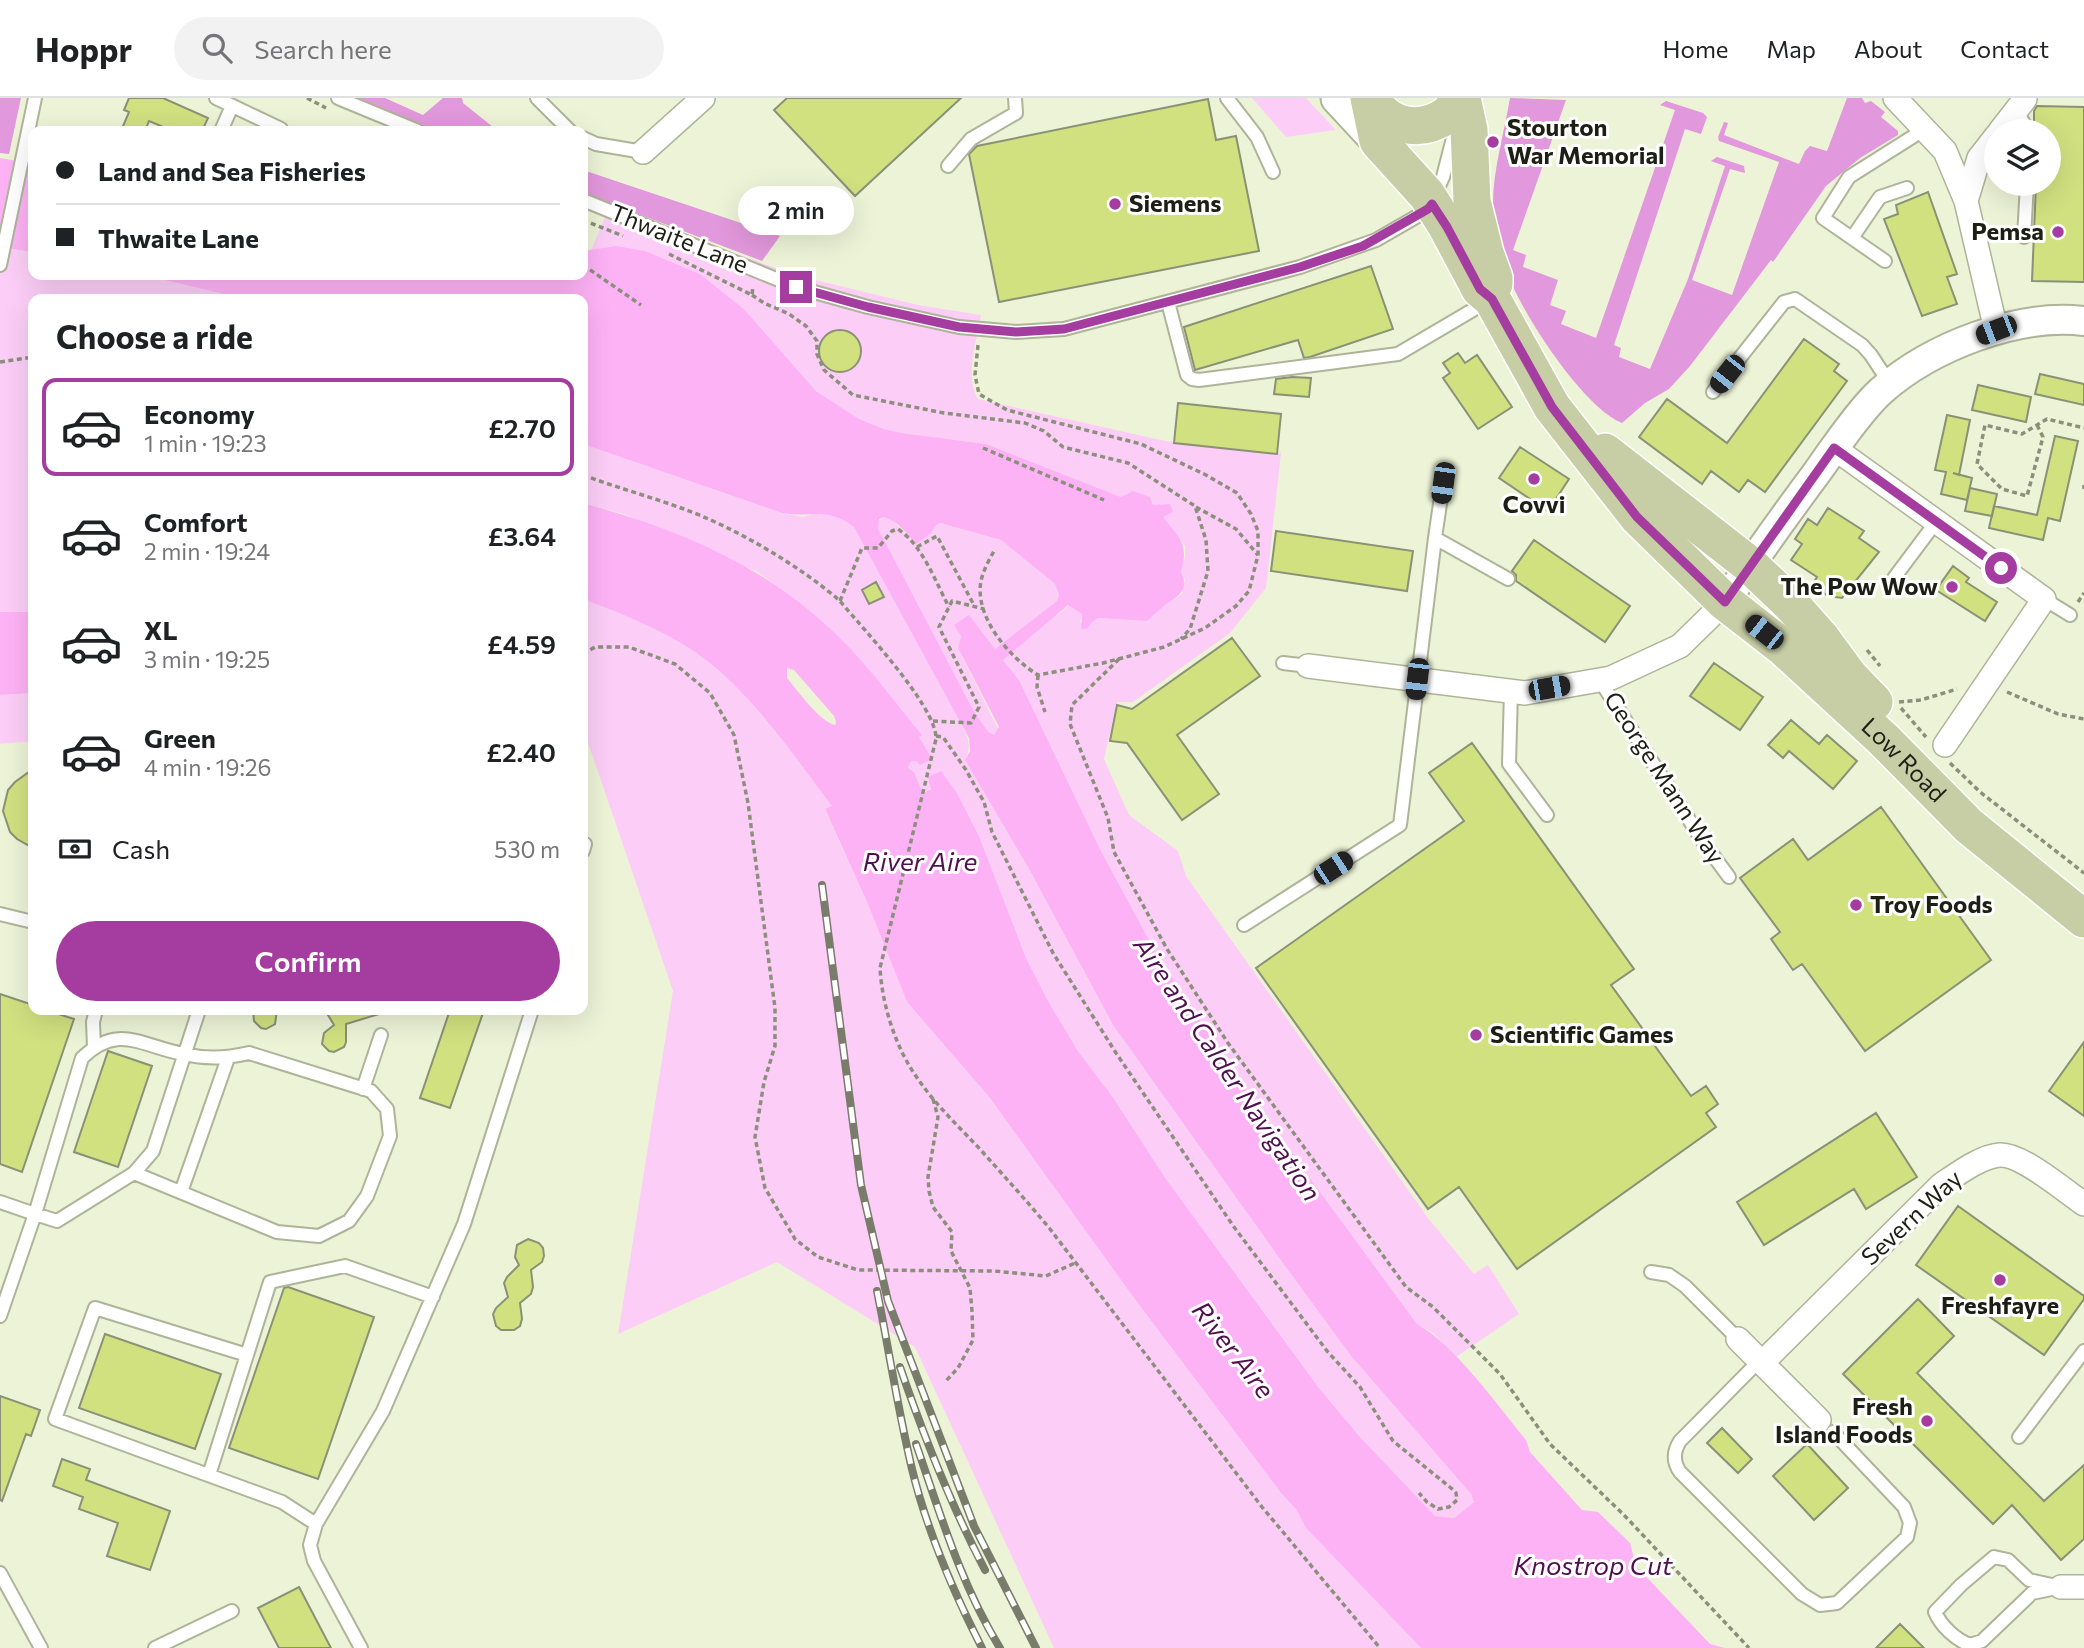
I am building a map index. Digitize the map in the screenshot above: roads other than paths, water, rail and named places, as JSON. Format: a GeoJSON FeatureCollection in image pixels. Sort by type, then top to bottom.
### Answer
{"type":"FeatureCollection","features":[{"type":"Feature","properties":{"kind":"main road"},"geometry":{"type":"LineString","coordinates":[[1367,111],[1406,127],[1433,121],[1448,114],[1461,98]]}},
{"type":"Feature","properties":{"kind":"main road"},"geometry":{"type":"LineString","coordinates":[[1461,98],[1469,130],[1472,201],[1494,278],[1492,299]]}},
{"type":"Feature","properties":{"kind":"main road"},"geometry":{"type":"LineString","coordinates":[[1367,111],[1427,195],[1480,289],[1492,299],[1552,407]]}},
{"type":"Feature","properties":{"kind":"main road","name":"Low Road"},"geometry":{"type":"LineString","coordinates":[[1552,407],[1612,458],[1750,565],[1791,604],[1849,676],[1919,748],[1968,794],[2084,888]]}},
{"type":"Feature","properties":{"kind":"main road","name":"Low Road"},"geometry":{"type":"LineString","coordinates":[[1552,407],[1637,517],[1725,602],[1784,648],[1830,690],[1969,826],[2084,919]]}},
{"type":"Feature","properties":{"kind":"main road"},"geometry":{"type":"LineString","coordinates":[[1750,565],[1752,585],[1760,598],[1807,643],[1830,690]]}},
{"type":"Feature","properties":{"kind":"street"},"geometry":{"type":"LineString","coordinates":[[643,152],[703,98]]}},
{"type":"Feature","properties":{"kind":"street"},"geometry":{"type":"LineString","coordinates":[[1895,98],[1945,151],[1966,201],[1996,330]]}},
{"type":"Feature","properties":{"kind":"street"},"geometry":{"type":"LineString","coordinates":[[2010,119],[2021,105]]}},
{"type":"Feature","properties":{"kind":"street"},"geometry":{"type":"LineString","coordinates":[[1966,201],[1979,158],[1984,151]]}},
{"type":"Feature","properties":{"kind":"street"},"geometry":{"type":"LineString","coordinates":[[1308,666],[1524,693],[1611,678],[1680,646],[1725,602],[1834,448],[1880,392],[1890,384],[1935,353],[1996,330],[2034,323],[2084,321]]}},
{"type":"Feature","properties":{"kind":"street"},"geometry":{"type":"LineString","coordinates":[[1834,448],[2043,599],[1945,745]]}},
{"type":"Feature","properties":{"kind":"street","name":"Severn Way"},"geometry":{"type":"LineString","coordinates":[[1761,1362],[1941,1185],[1969,1166],[2000,1155],[2024,1162],[2084,1204]]}},
{"type":"Feature","properties":{"kind":"street"},"geometry":{"type":"LineString","coordinates":[[1738,1339],[1826,1426]]}},
{"type":"Feature","properties":{"kind":"lane"},"geometry":{"type":"LineString","coordinates":[[28,126],[35,98]]}},
{"type":"Feature","properties":{"kind":"lane"},"geometry":{"type":"LineString","coordinates":[[216,98],[277,126]]}},
{"type":"Feature","properties":{"kind":"lane"},"geometry":{"type":"LineString","coordinates":[[338,98],[406,126]]}},
{"type":"Feature","properties":{"kind":"lane"},"geometry":{"type":"LineString","coordinates":[[537,98],[565,126]]}},
{"type":"Feature","properties":{"kind":"lane"},"geometry":{"type":"LineString","coordinates":[[948,166],[971,138],[1016,113],[1015,98]]}},
{"type":"Feature","properties":{"kind":"lane"},"geometry":{"type":"LineString","coordinates":[[1227,98],[1257,137],[1273,172]]}},
{"type":"Feature","properties":{"kind":"lane"},"geometry":{"type":"LineString","coordinates":[[1432,204],[1452,145],[1461,98]]}},
{"type":"Feature","properties":{"kind":"lane"},"geometry":{"type":"LineString","coordinates":[[223,126],[233,106]]}},
{"type":"Feature","properties":{"kind":"lane"},"geometry":{"type":"LineString","coordinates":[[0,263],[28,127]]}},
{"type":"Feature","properties":{"kind":"lane"},"geometry":{"type":"LineString","coordinates":[[1885,261],[1823,218],[1849,177],[1925,129]]}},
{"type":"Feature","properties":{"kind":"lane"},"geometry":{"type":"LineString","coordinates":[[588,140],[643,152]]}},
{"type":"Feature","properties":{"kind":"lane"},"geometry":{"type":"LineString","coordinates":[[1852,238],[1880,197],[1907,188]]}},
{"type":"Feature","properties":{"kind":"lane"},"geometry":{"type":"LineString","coordinates":[[2024,237],[2026,196]]}},
{"type":"Feature","properties":{"kind":"lane","name":"Thwaite Lane"},"geometry":{"type":"LineString","coordinates":[[588,202],[796,287],[868,307],[959,327],[1016,332],[1064,329],[1300,267],[1363,246],[1428,209],[1432,204]]}},
{"type":"Feature","properties":{"kind":"lane"},"geometry":{"type":"LineString","coordinates":[[1168,302],[1187,375],[1199,380],[1398,354],[1492,299]]}},
{"type":"Feature","properties":{"kind":"lane"},"geometry":{"type":"LineString","coordinates":[[1713,392],[1784,302],[1795,299],[1862,345],[1890,384]]}},
{"type":"Feature","properties":{"kind":"lane"},"geometry":{"type":"LineString","coordinates":[[1244,925],[1400,825],[1443,483]]}},
{"type":"Feature","properties":{"kind":"lane"},"geometry":{"type":"LineString","coordinates":[[1894,578],[1937,522]]}},
{"type":"Feature","properties":{"kind":"lane"},"geometry":{"type":"LineString","coordinates":[[1435,538],[1508,579]]}},
{"type":"Feature","properties":{"kind":"lane"},"geometry":{"type":"LineString","coordinates":[[2043,599],[2070,615]]}},
{"type":"Feature","properties":{"kind":"lane"},"geometry":{"type":"LineString","coordinates":[[1283,663],[1308,666]]}},
{"type":"Feature","properties":{"kind":"lane","name":"George Mann Way"},"geometry":{"type":"LineString","coordinates":[[1599,679],[1704,843],[1729,877]]}},
{"type":"Feature","properties":{"kind":"lane"},"geometry":{"type":"LineString","coordinates":[[1511,691],[1509,764],[1547,815]]}},
{"type":"Feature","properties":{"kind":"lane"},"geometry":{"type":"LineString","coordinates":[[0,914],[28,921]]}},
{"type":"Feature","properties":{"kind":"lane"},"geometry":{"type":"LineString","coordinates":[[94,1047],[95,1015]]}},
{"type":"Feature","properties":{"kind":"lane"},"geometry":{"type":"LineString","coordinates":[[0,1202],[57,1221],[134,1173],[153,1152],[197,1015]]}},
{"type":"Feature","properties":{"kind":"lane"},"geometry":{"type":"LineString","coordinates":[[361,1648],[314,1562],[310,1545],[316,1524],[383,1411],[464,1224],[530,1015]]}},
{"type":"Feature","properties":{"kind":"lane"},"geometry":{"type":"LineString","coordinates":[[363,1089],[382,1034]]}},
{"type":"Feature","properties":{"kind":"lane"},"geometry":{"type":"LineString","coordinates":[[0,1316],[35,1214],[82,1058],[94,1047],[108,1040],[124,1038],[183,1055],[228,1058],[249,1053],[371,1091],[387,1108],[390,1136],[368,1196],[349,1221],[319,1236],[277,1232],[134,1173]]}},
{"type":"Feature","properties":{"kind":"lane"},"geometry":{"type":"LineString","coordinates":[[181,1192],[228,1058]]}},
{"type":"Feature","properties":{"kind":"lane"},"geometry":{"type":"LineString","coordinates":[[209,1475],[270,1282],[345,1266],[433,1297]]}},
{"type":"Feature","properties":{"kind":"lane"},"geometry":{"type":"LineString","coordinates":[[1651,1272],[1669,1275],[1685,1286],[1738,1339]]}},
{"type":"Feature","properties":{"kind":"lane"},"geometry":{"type":"LineString","coordinates":[[247,1356],[95,1308],[55,1419],[282,1502],[316,1524]]}},
{"type":"Feature","properties":{"kind":"lane"},"geometry":{"type":"LineString","coordinates":[[2020,1437],[2084,1351]]}},
{"type":"Feature","properties":{"kind":"lane"},"geometry":{"type":"LineString","coordinates":[[1761,1362],[1680,1441],[1675,1451],[1675,1462],[1680,1472],[1793,1584],[1820,1605],[1837,1603],[1907,1537],[1910,1523],[1904,1507],[1826,1426]]}},
{"type":"Feature","properties":{"kind":"lane"},"geometry":{"type":"LineString","coordinates":[[1994,1557],[2008,1560],[2029,1580],[2073,1587],[2032,1593],[1982,1641],[1970,1647],[1939,1621],[1935,1612],[1994,1557]]}},
{"type":"Feature","properties":{"kind":"lane"},"geometry":{"type":"LineString","coordinates":[[0,1573],[41,1648]]}},
{"type":"Feature","properties":{"kind":"lane"},"geometry":{"type":"LineString","coordinates":[[155,1648],[232,1611]]}},
{"type":"Feature","properties":{"kind":"water"},"geometry":{"type":"Polygon","coordinates":[[[0,158],[28,163],[28,251],[0,247],[0,158]]]}},
{"type":"Feature","properties":{"kind":"water"},"geometry":{"type":"Polygon","coordinates":[[[616,246],[645,251],[700,274],[744,309],[816,391],[859,419],[902,433],[986,444],[1121,497],[1133,491],[1150,497],[1153,505],[1170,504],[1173,512],[1163,517],[1178,536],[1184,554],[1181,572],[1184,588],[1179,595],[1147,621],[1098,618],[1087,629],[1081,629],[1082,614],[1068,605],[1003,660],[1019,680],[1101,851],[1155,951],[1251,1098],[1417,1324],[1461,1361],[1526,1440],[1530,1452],[1582,1510],[1598,1512],[1630,1543],[1636,1566],[1710,1644],[1725,1648],[1421,1648],[1306,1528],[1296,1509],[1281,1493],[1131,1294],[990,1098],[907,1002],[867,902],[825,809],[832,806],[775,731],[745,696],[697,653],[650,627],[588,601],[588,504],[660,527],[732,559],[798,601],[857,656],[922,735],[919,737],[932,759],[920,765],[917,761],[911,761],[908,768],[914,772],[921,789],[925,792],[931,789],[928,777],[941,771],[957,793],[979,836],[1026,958],[1048,1001],[1078,1051],[1112,1096],[1166,1179],[1319,1388],[1360,1437],[1435,1516],[1454,1518],[1474,1502],[1471,1494],[1351,1356],[1113,1025],[1029,869],[965,760],[970,751],[969,738],[854,527],[828,515],[782,513],[588,446],[588,294],[224,294],[164,280],[588,280],[588,250],[616,246]],[[879,519],[878,529],[973,710],[988,732],[994,735],[999,727],[958,648],[961,636],[954,625],[969,615],[995,649],[1057,601],[1059,595],[1055,584],[1001,540],[940,523],[916,544],[889,519],[879,519]],[[787,668],[787,678],[816,712],[835,725],[834,716],[794,670],[787,668]]]}},
{"type":"Feature","properties":{"kind":"water"},"geometry":{"type":"Polygon","coordinates":[[[0,612],[28,612],[28,693],[0,695],[0,612]]]}},
{"type":"Feature","properties":{"kind":"railway"},"geometry":{"type":"LineString","coordinates":[[822,885],[861,1185],[888,1301],[974,1526],[1036,1648]]}},
{"type":"Feature","properties":{"kind":"railway"},"geometry":{"type":"LineString","coordinates":[[877,1291],[902,1425],[918,1492],[942,1560],[982,1648]]}},
{"type":"Feature","properties":{"kind":"railway"},"geometry":{"type":"LineString","coordinates":[[900,1367],[939,1470],[985,1570]]}},
{"type":"Feature","properties":{"kind":"railway"},"geometry":{"type":"LineString","coordinates":[[916,1444],[963,1574],[1000,1648]]}},
{"type":"Feature","properties":{"kind":"place","name":"Stourton War Memorial"},"geometry":{"type":"Point","coordinates":[1493,142]}},
{"type":"Feature","properties":{"kind":"place","name":"Siemens"},"geometry":{"type":"Point","coordinates":[1115,204]}},
{"type":"Feature","properties":{"kind":"place","name":"Pemsa"},"geometry":{"type":"Point","coordinates":[2058,232]}},
{"type":"Feature","properties":{"kind":"place","name":"Covvi"},"geometry":{"type":"Point","coordinates":[1534,479]}},
{"type":"Feature","properties":{"kind":"place","name":"The Pow Wow"},"geometry":{"type":"Point","coordinates":[1952,587]}},
{"type":"Feature","properties":{"kind":"place","name":"Troy Foods"},"geometry":{"type":"Point","coordinates":[1856,905]}},
{"type":"Feature","properties":{"kind":"place","name":"Scientific Games"},"geometry":{"type":"Point","coordinates":[1476,1035]}},
{"type":"Feature","properties":{"kind":"place","name":"Freshfayre"},"geometry":{"type":"Point","coordinates":[2000,1280]}},
{"type":"Feature","properties":{"kind":"place","name":"Fresh Island Foods"},"geometry":{"type":"Point","coordinates":[1927,1421]}},
{"type":"Feature","properties":{"kind":"water label","name":"River Aire"},"geometry":{"type":"Point","coordinates":[920,862]}},
{"type":"Feature","properties":{"kind":"water label","name":"Aire and Calder Navigation"},"geometry":{"type":"Point","coordinates":[1227,1069]}},
{"type":"Feature","properties":{"kind":"water label","name":"River Aire"},"geometry":{"type":"Point","coordinates":[1233,1350]}},
{"type":"Feature","properties":{"kind":"water label","name":"Knostrop Cut"},"geometry":{"type":"Point","coordinates":[1593,1566]}}]}
